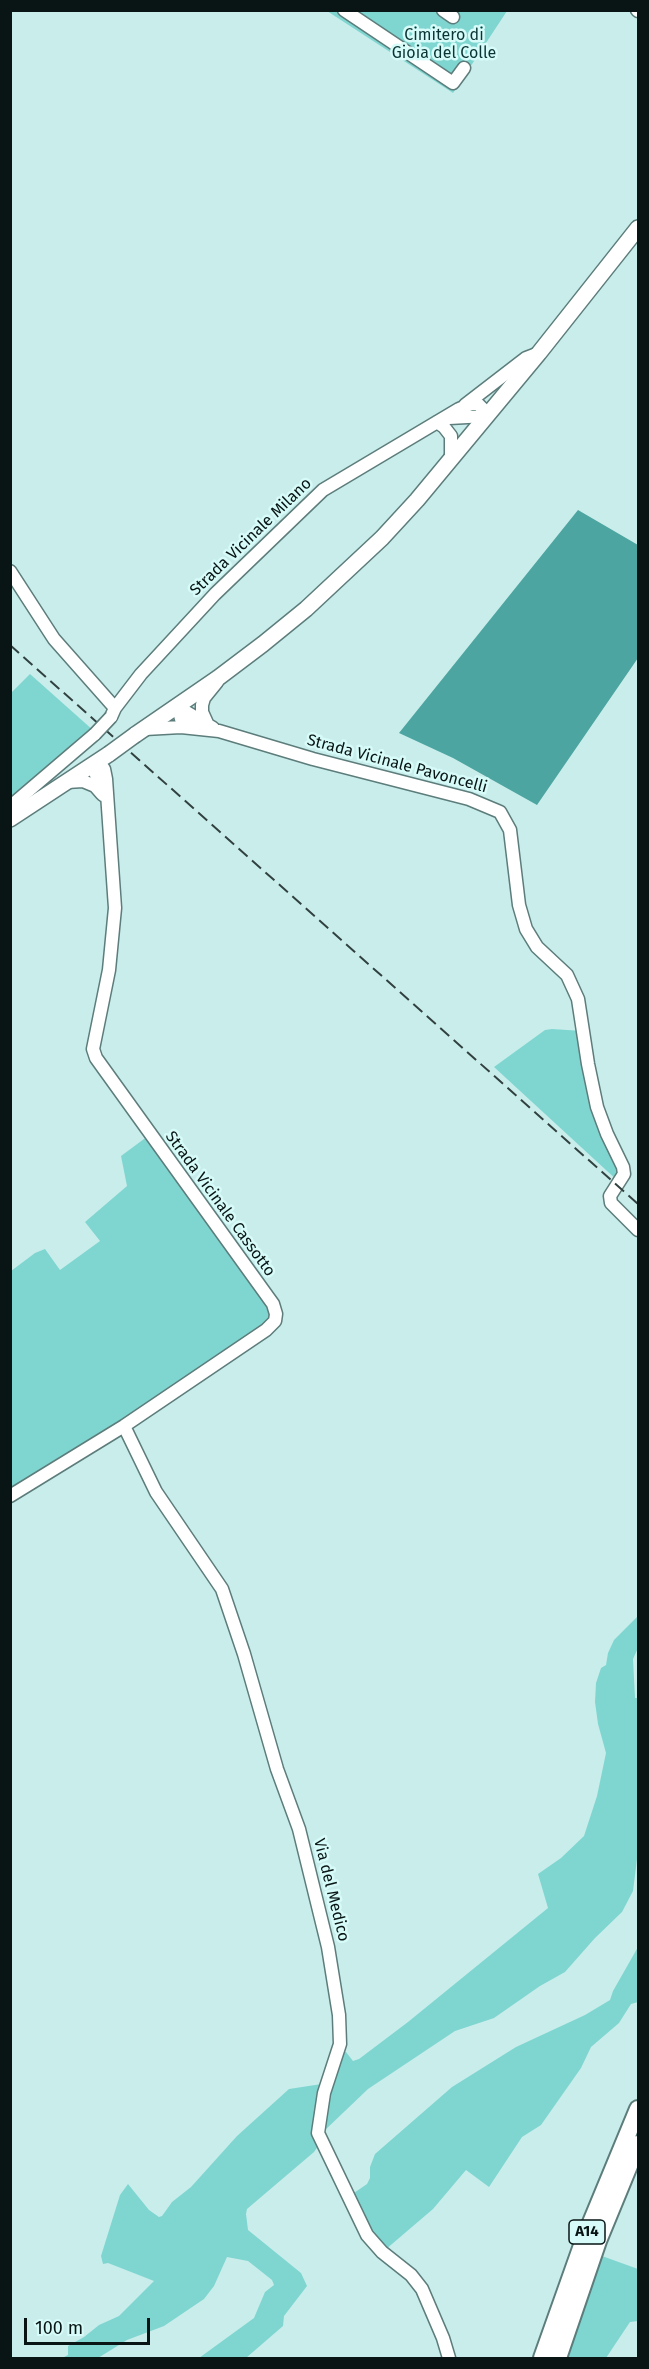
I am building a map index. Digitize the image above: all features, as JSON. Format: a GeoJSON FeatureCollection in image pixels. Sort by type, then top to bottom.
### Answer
{"type":"FeatureCollection","features":[{"type":"Feature","properties":{"kind":"highway","name":"A14"},"geometry":{"type":"LineString","coordinates":[[542,2358],[585,2237],[639,2109]]}},
{"type":"Feature","properties":{"kind":"highway","name":"A14"},"geometry":{"type":"LineString","coordinates":[[558,2358],[598,2241],[639,2144]]}},
{"type":"Feature","properties":{"kind":"main road"},"geometry":{"type":"LineString","coordinates":[[10,819],[178,707],[223,674],[306,609],[382,538],[539,353],[639,228]]}},
{"type":"Feature","properties":{"kind":"street"},"geometry":{"type":"LineString","coordinates":[[344,10],[453,83],[464,68]]}},
{"type":"Feature","properties":{"kind":"street","name":"Strada Vicinale Milano"},"geometry":{"type":"LineString","coordinates":[[10,810],[13,804],[95,734],[141,674],[207,602],[310,501],[337,481],[459,409],[526,358],[539,353]]}},
{"type":"Feature","properties":{"kind":"street"},"geometry":{"type":"LineString","coordinates":[[459,409],[478,404],[487,415]]}},
{"type":"Feature","properties":{"kind":"street"},"geometry":{"type":"LineString","coordinates":[[436,422],[452,417],[487,415]]}},
{"type":"Feature","properties":{"kind":"street"},"geometry":{"type":"LineString","coordinates":[[436,422],[444,427],[451,436],[451,459]]}},
{"type":"Feature","properties":{"kind":"street"},"geometry":{"type":"LineString","coordinates":[[10,572],[54,639],[113,712]]}},
{"type":"Feature","properties":{"kind":"street"},"geometry":{"type":"LineString","coordinates":[[140,732],[202,725],[204,698],[223,674]]}},
{"type":"Feature","properties":{"kind":"street","name":"Strada Vicinale Pavoncelli"},"geometry":{"type":"LineString","coordinates":[[178,707],[202,725],[219,731],[313,759],[469,799],[500,812],[510,830],[519,905],[525,929],[531,940],[567,975],[578,999],[597,1107],[623,1167],[624,1174],[610,1196],[611,1203],[639,1230]]}},
{"type":"Feature","properties":{"kind":"street"},"geometry":{"type":"LineString","coordinates":[[103,758],[105,800]]}},
{"type":"Feature","properties":{"kind":"street"},"geometry":{"type":"LineString","coordinates":[[66,782],[88,783],[95,786],[105,800]]}},
{"type":"Feature","properties":{"kind":"street","name":"Strada Vicinale Cassotto"},"geometry":{"type":"LineString","coordinates":[[10,1496],[124,1426],[266,1330],[274,1321],[276,1314],[273,1304],[96,1058],[93,1049],[109,970],[115,908],[105,800]]}},
{"type":"Feature","properties":{"kind":"street","name":"Via del Medico"},"geometry":{"type":"LineString","coordinates":[[124,1426],[156,1492],[222,1589],[244,1654],[277,1769],[299,1829],[328,1947],[339,2015],[340,2044],[322,2102],[318,2133],[367,2235],[382,2252],[411,2275],[425,2294],[449,2358]]}},
{"type":"Feature","properties":{"kind":"green space","name":"Cimitero di Gioia del Colle"},"geometry":{"type":"Polygon","coordinates":[[[327,11],[507,11],[453,93],[327,11]]]}},
{"type":"Feature","properties":{"kind":"green space"},"geometry":{"type":"Polygon","coordinates":[[[30,674],[94,731],[11,804],[11,693],[30,674]]]}},
{"type":"Feature","properties":{"kind":"green space"},"geometry":{"type":"Polygon","coordinates":[[[545,1030],[582,1031],[588,1071],[621,1168],[619,1182],[494,1067],[545,1030]]]}},
{"type":"Feature","properties":{"kind":"green space"},"geometry":{"type":"Polygon","coordinates":[[[148,1136],[272,1308],[269,1325],[11,1499],[11,1271],[35,1253],[45,1249],[60,1270],[100,1241],[85,1222],[127,1186],[121,1156],[148,1136]]]}},
{"type":"Feature","properties":{"kind":"green space"},"geometry":{"type":"Polygon","coordinates":[[[638,1616],[638,1648],[633,1659],[635,1698],[638,1698],[638,1851],[633,1891],[622,1912],[565,1972],[540,1986],[494,2018],[455,2031],[368,2089],[323,2132],[327,2103],[342,2051],[346,2052],[353,2061],[359,2059],[548,1908],[538,1874],[561,1858],[584,1836],[597,1796],[606,1753],[598,1724],[595,1702],[596,1683],[601,1668],[606,1665],[614,1640],[638,1616]]]}},
{"type":"Feature","properties":{"kind":"green space"},"geometry":{"type":"Polygon","coordinates":[[[638,1947],[638,2002],[631,2004],[619,2023],[591,2047],[581,2068],[541,2125],[522,2137],[489,2187],[466,2170],[433,2209],[385,2250],[373,2237],[351,2195],[367,2184],[375,2154],[452,2087],[516,2047],[585,2015],[610,2000],[638,1947]]]}},
{"type":"Feature","properties":{"kind":"green space"},"geometry":{"type":"Polygon","coordinates":[[[328,2083],[321,2142],[314,2152],[247,2209],[246,2214],[248,2230],[301,2273],[307,2286],[284,2316],[283,2326],[246,2358],[199,2358],[254,2318],[265,2292],[274,2285],[272,2280],[248,2261],[227,2257],[214,2286],[204,2299],[164,2326],[127,2340],[98,2358],[62,2358],[68,2355],[68,2346],[99,2325],[119,2316],[154,2281],[108,2263],[103,2264],[101,2256],[120,2195],[128,2184],[149,2210],[159,2217],[162,2216],[172,2202],[191,2187],[237,2136],[289,2089],[328,2083]]]}},
{"type":"Feature","properties":{"kind":"green space"},"geometry":{"type":"Polygon","coordinates":[[[602,2256],[638,2269],[638,2321],[630,2322],[606,2358],[568,2358],[602,2256]]]}},
{"type":"Feature","properties":{"kind":"shaded area"},"geometry":{"type":"Polygon","coordinates":[[[578,510],[638,545],[638,658],[537,805],[453,758],[399,733],[578,510]]]}},
{"type":"Feature","properties":{"kind":"railway"},"geometry":{"type":"LineString","coordinates":[[10,645],[638,1204]]}}]}
